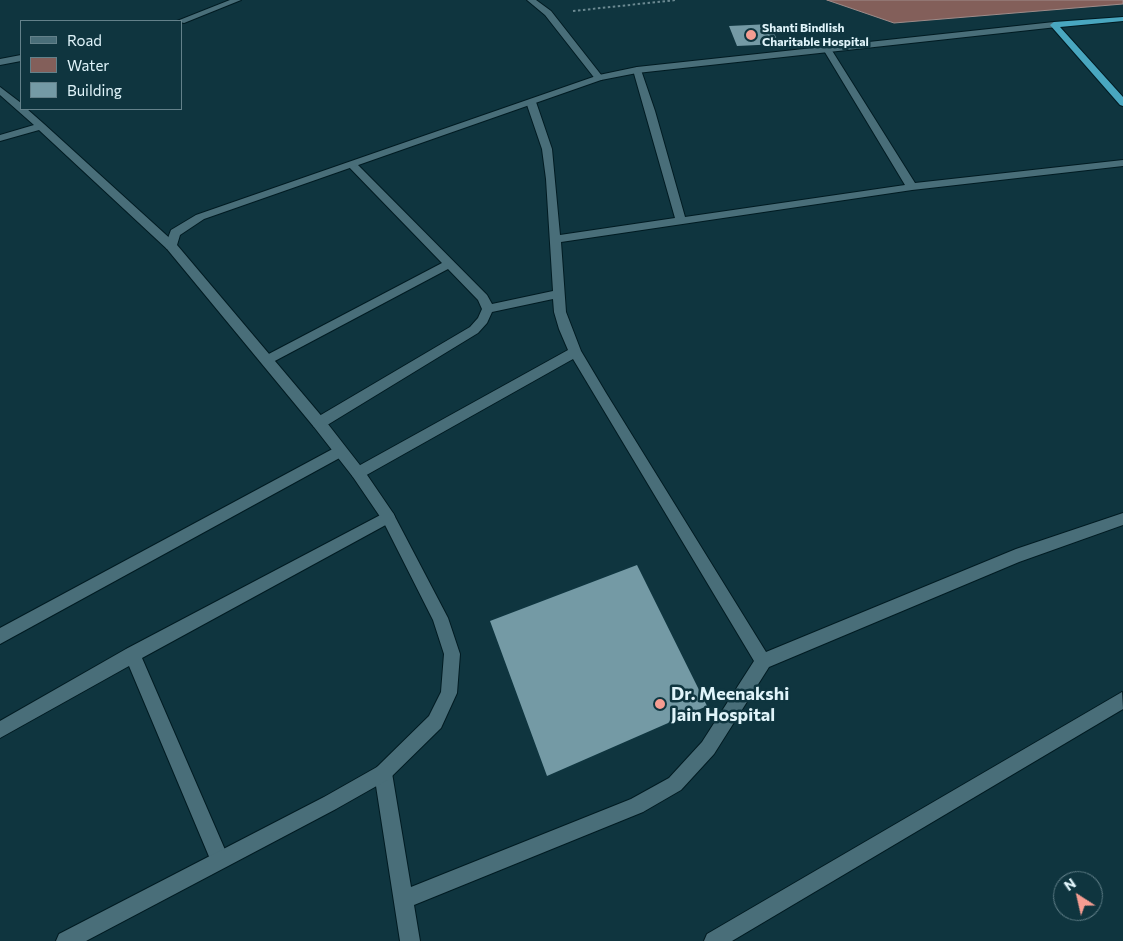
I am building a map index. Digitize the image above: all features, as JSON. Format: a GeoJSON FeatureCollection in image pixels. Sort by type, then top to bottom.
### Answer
{"type":"FeatureCollection","features":[{"type":"Feature","properties":{"kind":"highway"},"geometry":{"type":"LineString","coordinates":[[1054,25],[1123,19]]}},
{"type":"Feature","properties":{"kind":"highway"},"geometry":{"type":"LineString","coordinates":[[1054,25],[1123,103]]}},
{"type":"Feature","properties":{"kind":"street"},"geometry":{"type":"LineString","coordinates":[[182,21],[237,0]]}},
{"type":"Feature","properties":{"kind":"street"},"geometry":{"type":"LineString","coordinates":[[531,0],[548,13],[599,78]]}},
{"type":"Feature","properties":{"kind":"street"},"geometry":{"type":"LineString","coordinates":[[171,246],[175,233],[200,217],[599,78],[637,70],[1054,25]]}},
{"type":"Feature","properties":{"kind":"street"},"geometry":{"type":"LineString","coordinates":[[828,49],[912,186]]}},
{"type":"Feature","properties":{"kind":"street"},"geometry":{"type":"LineString","coordinates":[[0,62],[20,58]]}},
{"type":"Feature","properties":{"kind":"street"},"geometry":{"type":"LineString","coordinates":[[637,70],[681,221]]}},
{"type":"Feature","properties":{"kind":"street"},"geometry":{"type":"LineString","coordinates":[[0,90],[20,108]]}},
{"type":"Feature","properties":{"kind":"street"},"geometry":{"type":"LineString","coordinates":[[531,102],[547,149],[556,239],[560,312],[564,329],[575,352],[762,661]]}},
{"type":"Feature","properties":{"kind":"street"},"geometry":{"type":"LineString","coordinates":[[22,110],[171,246],[319,423],[358,473],[388,517],[440,618],[452,654],[449,693],[435,722],[383,773],[330,803],[66,941]]}},
{"type":"Feature","properties":{"kind":"street"},"geometry":{"type":"LineString","coordinates":[[0,138],[41,126]]}},
{"type":"Feature","properties":{"kind":"street"},"geometry":{"type":"LineString","coordinates":[[556,239],[912,186],[1123,164]]}},
{"type":"Feature","properties":{"kind":"street"},"geometry":{"type":"LineString","coordinates":[[319,423],[474,330],[483,320],[488,309],[483,298],[352,165]]}},
{"type":"Feature","properties":{"kind":"street"},"geometry":{"type":"LineString","coordinates":[[267,360],[449,264]]}},
{"type":"Feature","properties":{"kind":"street"},"geometry":{"type":"LineString","coordinates":[[488,309],[559,294]]}},
{"type":"Feature","properties":{"kind":"street"},"geometry":{"type":"LineString","coordinates":[[358,473],[575,352]]}},
{"type":"Feature","properties":{"kind":"street"},"geometry":{"type":"LineString","coordinates":[[0,636],[340,451]]}},
{"type":"Feature","properties":{"kind":"street"},"geometry":{"type":"LineString","coordinates":[[0,730],[132,655],[388,517]]}},
{"type":"Feature","properties":{"kind":"street"},"geometry":{"type":"LineString","coordinates":[[403,900],[637,806],[675,784],[708,748],[762,661],[1016,556],[1123,519]]}},
{"type":"Feature","properties":{"kind":"street"},"geometry":{"type":"LineString","coordinates":[[132,655],[220,859]]}},
{"type":"Feature","properties":{"kind":"street"},"geometry":{"type":"LineString","coordinates":[[714,941],[1122,700]]}},
{"type":"Feature","properties":{"kind":"street"},"geometry":{"type":"LineString","coordinates":[[383,773],[410,941]]}},
{"type":"Feature","properties":{"kind":"path"},"geometry":{"type":"LineString","coordinates":[[548,13],[676,0]]}},
{"type":"Feature","properties":{"kind":"water"},"geometry":{"type":"Polygon","coordinates":[[[827,0],[1123,0],[1123,4],[894,23],[827,0]]]}},
{"type":"Feature","properties":{"kind":"building"},"geometry":{"type":"Polygon","coordinates":[[[770,24],[779,44],[737,46],[729,26],[770,24]]]}},
{"type":"Feature","properties":{"kind":"building"},"geometry":{"type":"Polygon","coordinates":[[[637,565],[707,706],[547,776],[490,621],[637,565]]]}},
{"type":"Feature","properties":{"kind":"place","name":"Shanti Bindlish Charitable Hospital"},"geometry":{"type":"Point","coordinates":[751,35]}},
{"type":"Feature","properties":{"kind":"place","name":"Dr. Meenakshi Jain Hospital"},"geometry":{"type":"Point","coordinates":[660,704]}}]}
